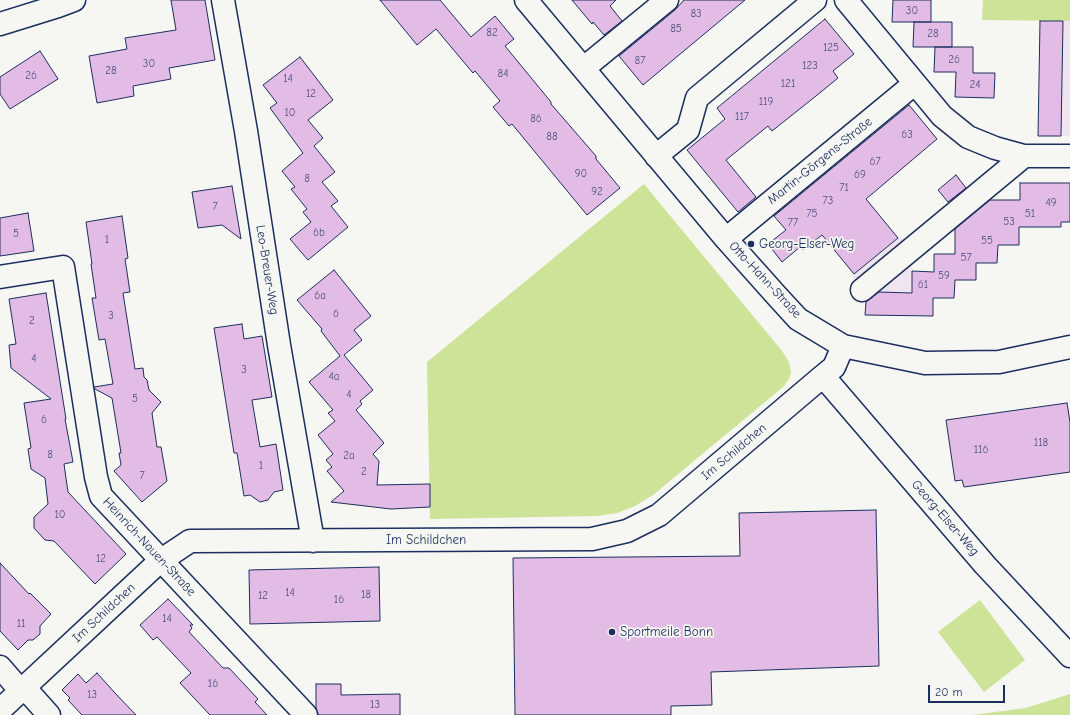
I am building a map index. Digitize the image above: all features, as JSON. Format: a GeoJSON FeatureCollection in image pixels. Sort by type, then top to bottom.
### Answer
{"type":"FeatureCollection","features":[{"type":"Feature","properties":{"kind":"street"},"geometry":{"type":"LineString","coordinates":[[0,24],[74,0]]}},
{"type":"Feature","properties":{"kind":"street","name":"Leo-Breuer-Weg"},"geometry":{"type":"LineString","coordinates":[[223,0],[246,131],[279,345],[313,540]]}},
{"type":"Feature","properties":{"kind":"street","name":"Otto-Hahn-Straße"},"geometry":{"type":"LineString","coordinates":[[526,0],[726,239],[798,319],[843,346],[925,363],[999,362],[1070,347]]}},
{"type":"Feature","properties":{"kind":"street"},"geometry":{"type":"LineString","coordinates":[[584,68],[667,0]]}},
{"type":"Feature","properties":{"kind":"street"},"geometry":{"type":"LineString","coordinates":[[656,156],[688,130],[697,98],[815,0]]}},
{"type":"Feature","properties":{"kind":"street"},"geometry":{"type":"LineString","coordinates":[[846,0],[942,116],[968,137],[995,148],[1024,156],[1070,156]]}},
{"type":"Feature","properties":{"kind":"street","name":"Martin-Görgens-Straße"},"geometry":{"type":"LineString","coordinates":[[726,239],[914,84]]}},
{"type":"Feature","properties":{"kind":"street"},"geometry":{"type":"LineString","coordinates":[[862,290],[1024,156]]}},
{"type":"Feature","properties":{"kind":"street","name":"Heinrich-Nauen-Straße"},"geometry":{"type":"LineString","coordinates":[[0,277],[63,267],[95,469],[101,496],[160,561],[306,715]]}},
{"type":"Feature","properties":{"kind":"street","name":"Im Schildchen"},"geometry":{"type":"LineString","coordinates":[[0,710],[160,561],[190,541],[592,539],[627,531],[659,515],[834,367],[843,346]]}},
{"type":"Feature","properties":{"kind":"street","name":"Georg-Elser-Weg"},"geometry":{"type":"LineString","coordinates":[[823,376],[985,565],[1070,656]]}},
{"type":"Feature","properties":{"kind":"street"},"geometry":{"type":"LineString","coordinates":[[0,667],[49,715]]}},
{"type":"Feature","properties":{"kind":"shaded area"},"geometry":{"type":"Polygon","coordinates":[[[1040,21],[1070,21],[1070,136],[1038,136],[1040,21]]]}},
{"type":"Feature","properties":{"kind":"shaded area"},"geometry":{"type":"Polygon","coordinates":[[[884,221],[899,238],[914,240],[912,256],[911,316],[865,315],[866,292],[864,292],[852,277],[854,275],[840,257],[884,221]]]}},
{"type":"Feature","properties":{"kind":"green space"},"geometry":{"type":"Polygon","coordinates":[[[983,0],[1070,0],[1070,21],[982,20],[983,0]]]}},
{"type":"Feature","properties":{"kind":"green space"},"geometry":{"type":"Polygon","coordinates":[[[644,184],[782,351],[789,362],[791,372],[789,379],[783,387],[653,495],[635,506],[617,513],[597,516],[430,519],[427,362],[644,184]]]}},
{"type":"Feature","properties":{"kind":"green space"},"geometry":{"type":"Polygon","coordinates":[[[980,600],[1025,660],[984,692],[938,632],[980,600]]]}},
{"type":"Feature","properties":{"kind":"green space"},"geometry":{"type":"Polygon","coordinates":[[[1070,694],[1070,715],[972,715],[1026,708],[1070,694]]]}},
{"type":"Feature","properties":{"kind":"building"},"geometry":{"type":"Polygon","coordinates":[[[171,0],[205,0],[215,60],[169,68],[171,79],[133,86],[134,96],[97,103],[89,56],[127,49],[125,38],[176,30],[171,0]]]}},
{"type":"Feature","properties":{"kind":"building"},"geometry":{"type":"Polygon","coordinates":[[[380,0],[440,0],[471,37],[495,16],[514,39],[505,46],[551,102],[551,104],[596,156],[596,159],[620,188],[587,215],[512,124],[509,126],[493,107],[500,101],[475,71],[473,73],[436,29],[417,45],[380,0]]]}},
{"type":"Feature","properties":{"kind":"building"},"geometry":{"type":"Polygon","coordinates":[[[572,0],[616,0],[610,6],[622,21],[604,35],[593,22],[592,24],[572,0]]]}},
{"type":"Feature","properties":{"kind":"building"},"geometry":{"type":"Polygon","coordinates":[[[684,0],[745,0],[643,85],[619,56],[675,10],[684,0]]]}},
{"type":"Feature","properties":{"kind":"building"},"geometry":{"type":"Polygon","coordinates":[[[893,0],[931,0],[931,22],[892,22],[893,0]]]}},
{"type":"Feature","properties":{"kind":"building"},"geometry":{"type":"Polygon","coordinates":[[[825,19],[854,54],[833,71],[838,78],[772,131],[768,126],[726,160],[756,197],[738,212],[687,150],[725,119],[717,108],[825,19]]]}},
{"type":"Feature","properties":{"kind":"building"},"geometry":{"type":"Polygon","coordinates":[[[1040,21],[1063,21],[1061,136],[1038,136],[1040,21]]]}},
{"type":"Feature","properties":{"kind":"building"},"geometry":{"type":"Polygon","coordinates":[[[914,22],[952,22],[952,47],[913,47],[914,22]]]}},
{"type":"Feature","properties":{"kind":"building"},"geometry":{"type":"Polygon","coordinates":[[[935,47],[973,47],[973,73],[995,73],[994,98],[955,97],[956,72],[934,72],[935,47]]]}},
{"type":"Feature","properties":{"kind":"building"},"geometry":{"type":"Polygon","coordinates":[[[40,51],[58,79],[10,109],[0,94],[0,77],[40,51]]]}},
{"type":"Feature","properties":{"kind":"building"},"geometry":{"type":"Polygon","coordinates":[[[300,57],[333,100],[308,120],[323,138],[314,146],[335,172],[322,182],[338,201],[331,206],[348,227],[308,260],[290,239],[311,222],[303,212],[307,209],[291,189],[295,187],[282,171],[303,153],[270,108],[277,103],[263,85],[300,57]]]}},
{"type":"Feature","properties":{"kind":"building"},"geometry":{"type":"Polygon","coordinates":[[[909,105],[937,139],[866,199],[898,238],[854,274],[822,235],[803,250],[800,247],[782,262],[768,244],[786,230],[774,216],[909,105]]]}},
{"type":"Feature","properties":{"kind":"building"},"geometry":{"type":"Polygon","coordinates":[[[956,175],[966,188],[948,202],[938,190],[956,175]]]}},
{"type":"Feature","properties":{"kind":"building"},"geometry":{"type":"Polygon","coordinates":[[[1020,183],[1070,183],[1070,222],[1061,222],[1061,227],[1019,227],[1019,245],[998,245],[997,263],[976,263],[976,280],[955,280],[954,298],[933,298],[933,316],[865,315],[866,302],[879,292],[912,293],[912,271],[934,272],[934,254],[955,254],[955,229],[990,200],[1020,200],[1020,183]]]}},
{"type":"Feature","properties":{"kind":"building"},"geometry":{"type":"Polygon","coordinates":[[[232,186],[241,239],[222,225],[198,228],[192,192],[232,186]]]}},
{"type":"Feature","properties":{"kind":"building"},"geometry":{"type":"Polygon","coordinates":[[[28,213],[34,251],[0,256],[0,218],[28,213]]]}},
{"type":"Feature","properties":{"kind":"building"},"geometry":{"type":"Polygon","coordinates":[[[122,216],[128,258],[125,259],[130,292],[123,293],[135,369],[143,368],[144,377],[147,380],[149,390],[161,402],[152,413],[157,447],[161,447],[167,481],[142,502],[114,471],[121,465],[119,453],[121,453],[112,398],[94,387],[113,384],[105,339],[99,340],[92,298],[96,298],[86,222],[122,216]]]}},
{"type":"Feature","properties":{"kind":"building"},"geometry":{"type":"Polygon","coordinates":[[[334,270],[371,316],[354,330],[362,340],[344,355],[373,390],[360,401],[362,404],[356,410],[384,443],[373,454],[379,461],[377,485],[430,484],[430,507],[391,509],[331,502],[344,491],[327,471],[332,467],[326,460],[333,454],[318,435],[335,421],[328,413],[333,410],[309,382],[340,356],[321,331],[322,329],[297,300],[334,270]]]}},
{"type":"Feature","properties":{"kind":"building"},"geometry":{"type":"Polygon","coordinates":[[[46,293],[73,462],[64,464],[68,492],[126,554],[95,584],[54,541],[45,540],[34,528],[34,517],[48,504],[45,478],[31,469],[28,449],[31,448],[24,403],[51,399],[11,368],[9,345],[16,344],[9,299],[46,293]]]}},
{"type":"Feature","properties":{"kind":"building"},"geometry":{"type":"Polygon","coordinates":[[[242,324],[244,339],[262,336],[272,397],[252,400],[260,447],[276,444],[283,490],[274,492],[268,500],[260,502],[250,495],[244,496],[237,453],[234,453],[214,328],[242,324]]]}},
{"type":"Feature","properties":{"kind":"building"},"geometry":{"type":"Polygon","coordinates":[[[1067,403],[1070,422],[1070,472],[964,487],[962,480],[955,481],[946,420],[1067,403]]]}},
{"type":"Feature","properties":{"kind":"building"},"geometry":{"type":"Polygon","coordinates":[[[876,510],[879,666],[711,672],[712,705],[671,706],[671,715],[515,715],[513,558],[740,556],[739,513],[876,510]]]}},
{"type":"Feature","properties":{"kind":"building"},"geometry":{"type":"Polygon","coordinates":[[[0,563],[29,594],[30,593],[51,614],[40,626],[40,634],[33,640],[28,640],[18,650],[0,631],[0,563]]]}},
{"type":"Feature","properties":{"kind":"building"},"geometry":{"type":"Polygon","coordinates":[[[379,567],[380,621],[250,624],[249,570],[379,567]]]}},
{"type":"Feature","properties":{"kind":"building"},"geometry":{"type":"Polygon","coordinates":[[[168,599],[193,625],[190,625],[192,628],[189,632],[223,668],[229,668],[258,699],[255,702],[267,715],[210,715],[180,683],[191,673],[157,637],[153,640],[140,625],[168,599]]]}},
{"type":"Feature","properties":{"kind":"building"},"geometry":{"type":"Polygon","coordinates":[[[97,673],[136,715],[82,715],[68,700],[70,698],[62,690],[78,674],[86,683],[97,673]]]}},
{"type":"Feature","properties":{"kind":"building"},"geometry":{"type":"Polygon","coordinates":[[[316,684],[341,684],[341,695],[400,694],[400,715],[318,715],[316,708],[316,684]]]}},
{"type":"Feature","properties":{"kind":"place","name":"Georg-Elser-Weg"},"geometry":{"type":"Point","coordinates":[751,244]}},
{"type":"Feature","properties":{"kind":"place","name":"Sportmeile Bonn"},"geometry":{"type":"Point","coordinates":[612,632]}}]}
